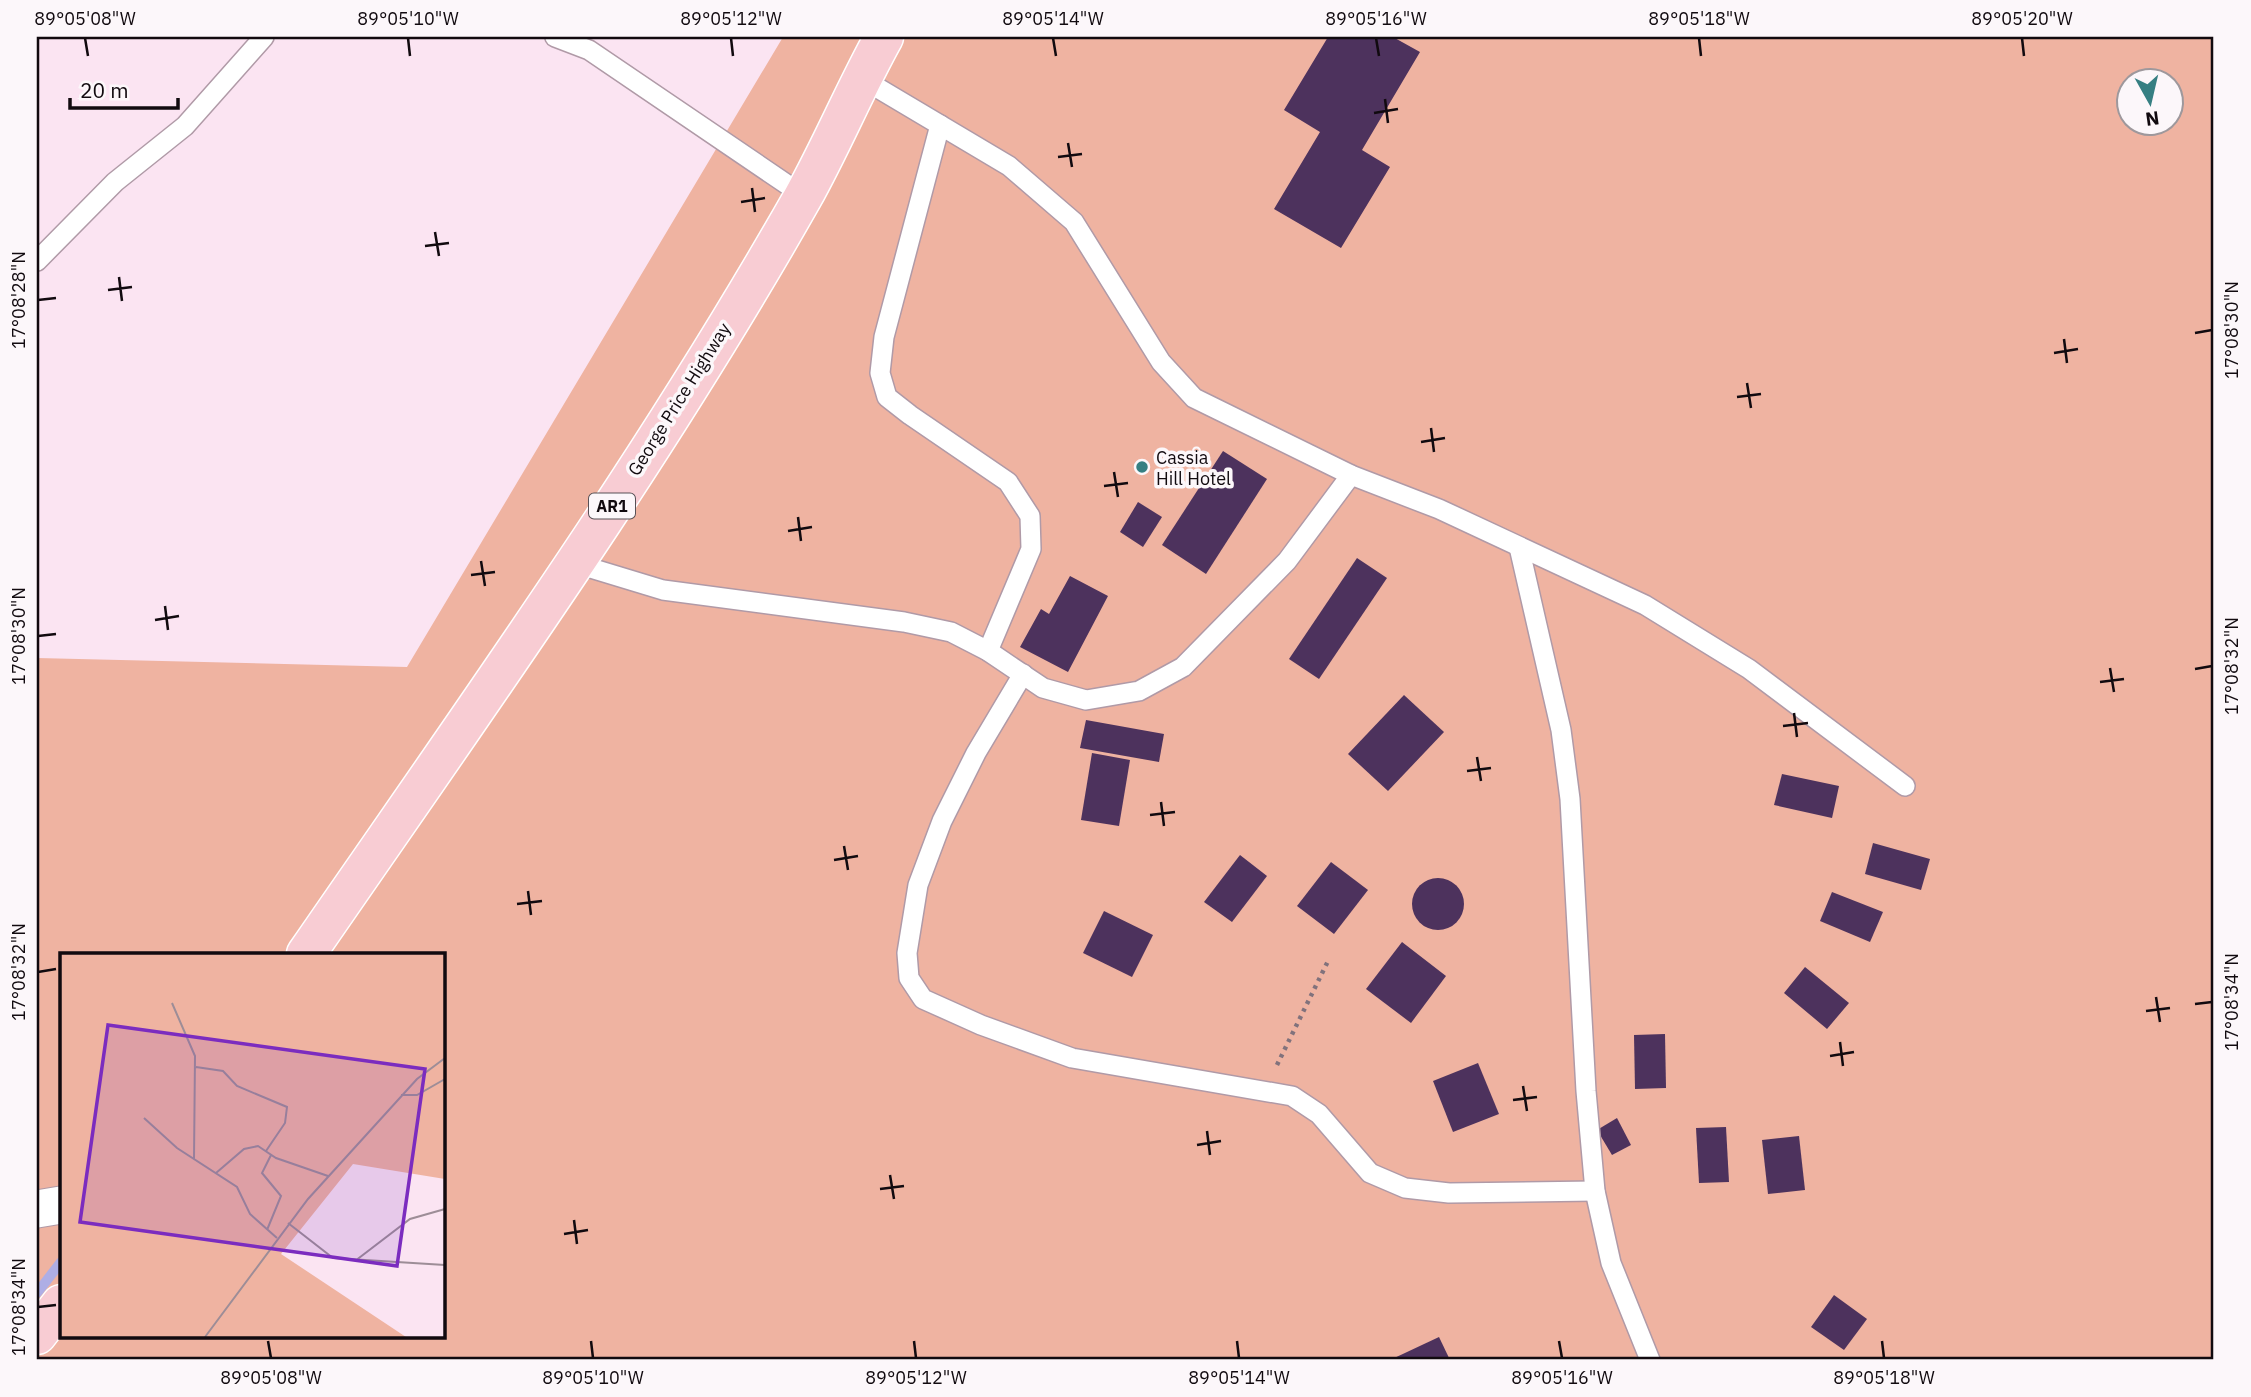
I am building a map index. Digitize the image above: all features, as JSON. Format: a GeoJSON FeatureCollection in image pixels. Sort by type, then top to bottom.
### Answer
{"type":"FeatureCollection","features":[{"type":"Feature","properties":{"kind":"highway","name":"George Price Highway"},"geometry":{"type":"LineString","coordinates":[[307,953],[575,563],[691,384],[804,196],[861,78],[884,37]]}},
{"type":"Feature","properties":{"kind":"highway"},"geometry":{"type":"LineString","coordinates":[[37,1335],[60,1305]]}},
{"type":"Feature","properties":{"kind":"street"},"geometry":{"type":"LineString","coordinates":[[37,1209],[60,1205]]}},
{"type":"Feature","properties":{"kind":"lane"},"geometry":{"type":"LineString","coordinates":[[37,261],[116,182],[185,125],[264,37]]}},
{"type":"Feature","properties":{"kind":"lane"},"geometry":{"type":"LineString","coordinates":[[555,37],[589,50],[804,196]]}},
{"type":"Feature","properties":{"kind":"lane"},"geometry":{"type":"LineString","coordinates":[[861,78],[1009,166],[1074,222],[1161,362],[1194,398],[1351,475],[1439,509],[1645,605],[1749,669],[1905,786]]}},
{"type":"Feature","properties":{"kind":"lane"},"geometry":{"type":"LineString","coordinates":[[940,125],[884,337],[880,373],[887,397],[1008,482],[1030,516],[1031,549],[988,651]]}},
{"type":"Feature","properties":{"kind":"lane"},"geometry":{"type":"LineString","coordinates":[[575,563],[663,590],[904,622],[951,632],[988,651],[1044,688],[1087,700],[1139,691],[1183,667],[1287,561],[1351,475]]}},
{"type":"Feature","properties":{"kind":"lane"},"geometry":{"type":"LineString","coordinates":[[1519,547],[1561,730],[1570,799],[1586,1091],[1595,1191],[1611,1263],[1650,1360]]}},
{"type":"Feature","properties":{"kind":"lane"},"geometry":{"type":"LineString","coordinates":[[1023,674],[976,753],[942,821],[918,885],[907,953],[909,978],[923,999],[981,1025],[1072,1058],[1292,1096],[1320,1114],[1370,1173],[1405,1188],[1449,1193],[1595,1191]]}},
{"type":"Feature","properties":{"kind":"path"},"geometry":{"type":"LineString","coordinates":[[1264,1090],[1329,959]]}},
{"type":"Feature","properties":{"kind":"shaded area"},"geometry":{"type":"Polygon","coordinates":[[[783,37],[2214,37],[2214,1360],[37,1360],[37,658],[407,667],[783,37]]]}},
{"type":"Feature","properties":{"kind":"building"},"geometry":{"type":"Polygon","coordinates":[[[1328,37],[1393,37],[1420,52],[1362,150],[1390,167],[1341,248],[1274,209],[1320,132],[1284,110],[1328,37]]]}},
{"type":"Feature","properties":{"kind":"building"},"geometry":{"type":"Polygon","coordinates":[[[1223,451],[1267,479],[1206,574],[1162,545],[1223,451]]]}},
{"type":"Feature","properties":{"kind":"building"},"geometry":{"type":"Polygon","coordinates":[[[1138,502],[1162,517],[1143,547],[1120,532],[1138,502]]]}},
{"type":"Feature","properties":{"kind":"building"},"geometry":{"type":"Polygon","coordinates":[[[1357,558],[1387,578],[1319,679],[1289,659],[1357,558]]]}},
{"type":"Feature","properties":{"kind":"building"},"geometry":{"type":"Polygon","coordinates":[[[1070,576],[1108,596],[1068,672],[1020,647],[1041,609],[1049,614],[1070,576]]]}},
{"type":"Feature","properties":{"kind":"building"},"geometry":{"type":"Polygon","coordinates":[[[1404,695],[1444,732],[1388,791],[1348,754],[1404,695]]]}},
{"type":"Feature","properties":{"kind":"building"},"geometry":{"type":"Polygon","coordinates":[[[1086,720],[1164,734],[1159,762],[1080,748],[1086,720]]]}},
{"type":"Feature","properties":{"kind":"building"},"geometry":{"type":"Polygon","coordinates":[[[1092,753],[1130,760],[1119,826],[1081,820],[1092,753]]]}},
{"type":"Feature","properties":{"kind":"building"},"geometry":{"type":"Polygon","coordinates":[[[1782,774],[1839,786],[1832,818],[1774,805],[1782,774]]]}},
{"type":"Feature","properties":{"kind":"building"},"geometry":{"type":"Polygon","coordinates":[[[1873,843],[1930,859],[1921,890],[1865,874],[1873,843]]]}},
{"type":"Feature","properties":{"kind":"building"},"geometry":{"type":"Polygon","coordinates":[[[1240,855],[1267,876],[1232,922],[1204,902],[1240,855]]]}},
{"type":"Feature","properties":{"kind":"building"},"geometry":{"type":"Polygon","coordinates":[[[1331,862],[1368,890],[1334,934],[1297,906],[1331,862]]]}},
{"type":"Feature","properties":{"kind":"building"},"geometry":{"type":"Polygon","coordinates":[[[1438,878],[1448,880],[1456,886],[1462,894],[1462,914],[1456,922],[1448,928],[1438,930],[1428,928],[1420,922],[1414,914],[1412,904],[1414,894],[1420,886],[1428,880],[1438,878]]]}},
{"type":"Feature","properties":{"kind":"building"},"geometry":{"type":"Polygon","coordinates":[[[1832,892],[1883,912],[1870,942],[1820,921],[1832,892]]]}},
{"type":"Feature","properties":{"kind":"building"},"geometry":{"type":"Polygon","coordinates":[[[1104,911],[1153,935],[1132,977],[1083,953],[1104,911]]]}},
{"type":"Feature","properties":{"kind":"building"},"geometry":{"type":"Polygon","coordinates":[[[1402,942],[1446,976],[1411,1023],[1366,989],[1402,942]]]}},
{"type":"Feature","properties":{"kind":"building"},"geometry":{"type":"Polygon","coordinates":[[[1805,967],[1849,1003],[1827,1029],[1784,993],[1805,967]]]}},
{"type":"Feature","properties":{"kind":"building"},"geometry":{"type":"Polygon","coordinates":[[[1665,1034],[1666,1088],[1635,1089],[1634,1035],[1665,1034]]]}},
{"type":"Feature","properties":{"kind":"building"},"geometry":{"type":"Polygon","coordinates":[[[1478,1063],[1499,1114],[1453,1132],[1433,1081],[1478,1063]]]}},
{"type":"Feature","properties":{"kind":"building"},"geometry":{"type":"Polygon","coordinates":[[[1617,1118],[1631,1145],[1612,1155],[1597,1130],[1617,1118]]]}},
{"type":"Feature","properties":{"kind":"building"},"geometry":{"type":"Polygon","coordinates":[[[1726,1127],[1729,1182],[1699,1183],[1696,1128],[1726,1127]]]}},
{"type":"Feature","properties":{"kind":"building"},"geometry":{"type":"Polygon","coordinates":[[[1799,1136],[1805,1190],[1768,1194],[1762,1140],[1799,1136]]]}},
{"type":"Feature","properties":{"kind":"building"},"geometry":{"type":"Polygon","coordinates":[[[1834,1295],[1867,1319],[1844,1350],[1811,1327],[1834,1295]]]}},
{"type":"Feature","properties":{"kind":"building"},"geometry":{"type":"Polygon","coordinates":[[[1439,1337],[1450,1360],[1390,1360],[1439,1337]]]}},
{"type":"Feature","properties":{"kind":"waterway"},"geometry":{"type":"LineString","coordinates":[[37,1293],[60,1263]]}},
{"type":"Feature","properties":{"kind":"place","name":"Cassia Hill Hotel"},"geometry":{"type":"Point","coordinates":[1142,467]}}]}
